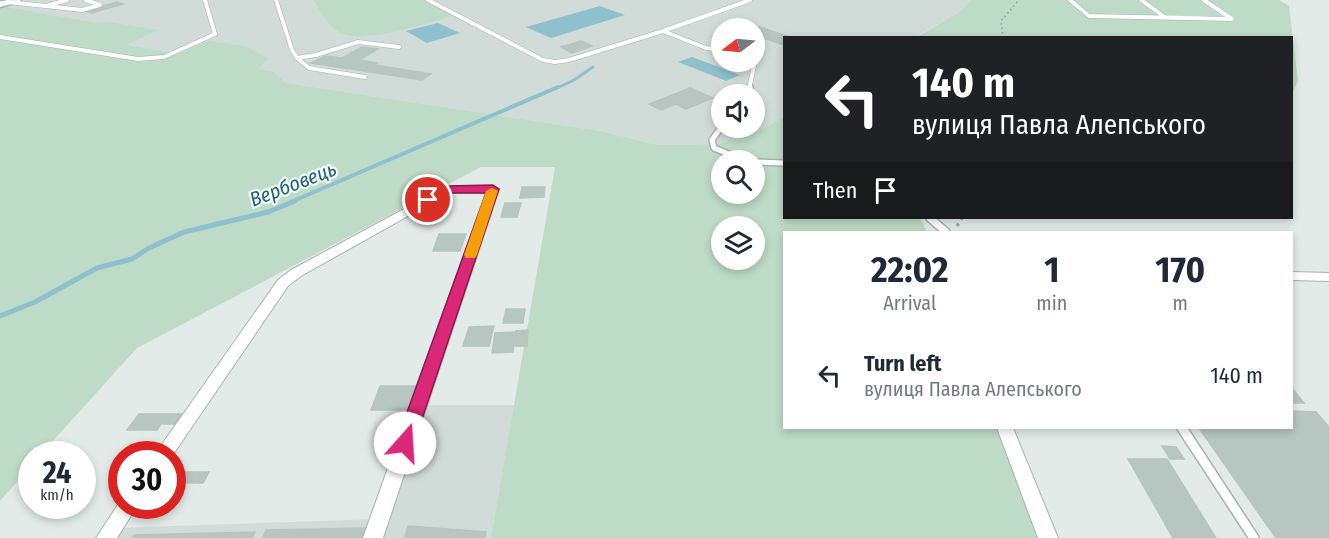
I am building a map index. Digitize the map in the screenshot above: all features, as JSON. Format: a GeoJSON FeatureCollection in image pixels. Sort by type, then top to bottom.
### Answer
{"type":"FeatureCollection","features":[{"type":"Feature","properties":{"kind":"street"},"geometry":{"type":"LineString","coordinates":[[173,441],[283,283],[447,190],[493,189],[372,538]]}},
{"type":"Feature","properties":{"kind":"street"},"geometry":{"type":"LineString","coordinates":[[1293,276],[1327,279]]}},
{"type":"Feature","properties":{"kind":"street"},"geometry":{"type":"LineString","coordinates":[[1005,429],[1048,538]]}},
{"type":"Feature","properties":{"kind":"street"},"geometry":{"type":"LineString","coordinates":[[106,538],[119,519]]}},
{"type":"Feature","properties":{"kind":"lane"},"geometry":{"type":"LineString","coordinates":[[46,6],[67,0]]}},
{"type":"Feature","properties":{"kind":"lane"},"geometry":{"type":"LineString","coordinates":[[8,2],[82,10],[100,5],[86,0]]}},
{"type":"Feature","properties":{"kind":"lane"},"geometry":{"type":"LineString","coordinates":[[0,37],[138,59],[160,58],[215,34],[205,0]]}},
{"type":"Feature","properties":{"kind":"lane"},"geometry":{"type":"LineString","coordinates":[[276,0],[292,50],[297,58],[309,68],[364,77]]}},
{"type":"Feature","properties":{"kind":"lane"},"geometry":{"type":"LineString","coordinates":[[428,0],[550,62],[569,60],[663,31],[746,0]]}},
{"type":"Feature","properties":{"kind":"lane"},"geometry":{"type":"LineString","coordinates":[[1070,0],[1089,16],[1232,19],[1204,0]]}},
{"type":"Feature","properties":{"kind":"lane"},"geometry":{"type":"LineString","coordinates":[[1142,0],[1166,18]]}},
{"type":"Feature","properties":{"kind":"lane"},"geometry":{"type":"LineString","coordinates":[[663,31],[711,49]]}},
{"type":"Feature","properties":{"kind":"lane"},"geometry":{"type":"LineString","coordinates":[[297,58],[316,55],[358,42],[399,47]]}},
{"type":"Feature","properties":{"kind":"lane"},"geometry":{"type":"LineString","coordinates":[[765,162],[783,163]]}},
{"type":"Feature","properties":{"kind":"lane"},"geometry":{"type":"LineString","coordinates":[[931,219],[945,231]]}},
{"type":"Feature","properties":{"kind":"lane"},"geometry":{"type":"LineString","coordinates":[[1183,429],[1254,538]]}},
{"type":"Feature","properties":{"kind":"path"},"geometry":{"type":"LineString","coordinates":[[1002,36],[999,31],[1000,23],[1019,0]]}},
{"type":"Feature","properties":{"kind":"shaded area"},"geometry":{"type":"Polygon","coordinates":[[[15,0],[971,0],[961,11],[917,36],[783,36],[783,118],[765,127],[765,84],[711,84],[711,138],[738,138],[719,144],[659,145],[600,131],[286,83],[273,71],[0,37],[0,4],[15,0]]]}},
{"type":"Feature","properties":{"kind":"shaded area"},"geometry":{"type":"Polygon","coordinates":[[[418,405],[514,405],[491,538],[106,538],[112,528],[379,519],[418,405]]]}},
{"type":"Feature","properties":{"kind":"green space"},"geometry":{"type":"Polygon","coordinates":[[[313,0],[428,0],[455,15],[394,32],[360,36],[346,35],[332,27],[313,0]]]}},
{"type":"Feature","properties":{"kind":"green space"},"geometry":{"type":"Polygon","coordinates":[[[971,0],[1279,0],[1289,6],[1293,36],[918,36],[961,11],[971,0]]]}},
{"type":"Feature","properties":{"kind":"green space"},"geometry":{"type":"Polygon","coordinates":[[[0,6],[101,24],[109,22],[158,30],[126,45],[177,54],[208,41],[245,46],[268,59],[258,69],[273,71],[286,83],[600,131],[658,145],[719,144],[738,138],[765,138],[765,127],[783,118],[783,219],[920,219],[926,231],[783,231],[783,429],[1005,429],[1048,538],[491,538],[555,167],[481,167],[137,348],[53,441],[18,441],[18,481],[0,501],[0,6]]]}},
{"type":"Feature","properties":{"kind":"green space"},"geometry":{"type":"Polygon","coordinates":[[[1293,39],[1298,81],[1293,92],[1293,39]]]}},
{"type":"Feature","properties":{"kind":"water"},"geometry":{"type":"Polygon","coordinates":[[[600,6],[625,15],[551,38],[526,27],[600,6]]]}},
{"type":"Feature","properties":{"kind":"water"},"geometry":{"type":"Polygon","coordinates":[[[438,23],[460,33],[427,43],[406,31],[438,23]]]}},
{"type":"Feature","properties":{"kind":"water"},"geometry":{"type":"Polygon","coordinates":[[[692,57],[711,64],[711,72],[732,72],[740,75],[726,81],[678,62],[692,57]]]}},
{"type":"Feature","properties":{"kind":"building"},"geometry":{"type":"Polygon","coordinates":[[[117,2],[123,4],[92,13],[85,11],[117,2]]]}},
{"type":"Feature","properties":{"kind":"building"},"geometry":{"type":"Polygon","coordinates":[[[765,29],[787,36],[783,36],[783,45],[765,39],[765,29]]]}},
{"type":"Feature","properties":{"kind":"building"},"geometry":{"type":"Polygon","coordinates":[[[581,41],[592,46],[572,53],[561,47],[581,41]]]}},
{"type":"Feature","properties":{"kind":"building"},"geometry":{"type":"Polygon","coordinates":[[[362,47],[378,49],[359,60],[342,58],[362,47]]]}},
{"type":"Feature","properties":{"kind":"building"},"geometry":{"type":"Polygon","coordinates":[[[325,56],[377,63],[364,71],[311,63],[325,56]]]}},
{"type":"Feature","properties":{"kind":"building"},"geometry":{"type":"Polygon","coordinates":[[[374,65],[431,74],[422,80],[364,71],[374,65]]]}},
{"type":"Feature","properties":{"kind":"building"},"geometry":{"type":"Polygon","coordinates":[[[690,88],[711,97],[686,109],[676,104],[661,110],[649,104],[690,88]]]}},
{"type":"Feature","properties":{"kind":"building"},"geometry":{"type":"Polygon","coordinates":[[[522,187],[545,187],[544,197],[520,198],[522,187]]]}},
{"type":"Feature","properties":{"kind":"building"},"geometry":{"type":"Polygon","coordinates":[[[505,203],[521,203],[517,217],[501,217],[505,203]]]}},
{"type":"Feature","properties":{"kind":"building"},"geometry":{"type":"Polygon","coordinates":[[[439,234],[466,234],[460,251],[433,251],[439,234]]]}},
{"type":"Feature","properties":{"kind":"building"},"geometry":{"type":"Polygon","coordinates":[[[506,309],[525,309],[523,323],[503,323],[506,309]]]}},
{"type":"Feature","properties":{"kind":"building"},"geometry":{"type":"Polygon","coordinates":[[[494,326],[489,346],[463,346],[469,327],[494,326]]]}},
{"type":"Feature","properties":{"kind":"building"},"geometry":{"type":"Polygon","coordinates":[[[528,330],[527,346],[515,346],[516,331],[528,330]]]}},
{"type":"Feature","properties":{"kind":"building"},"geometry":{"type":"Polygon","coordinates":[[[515,332],[513,352],[492,353],[495,333],[515,332]]]}},
{"type":"Feature","properties":{"kind":"building"},"geometry":{"type":"Polygon","coordinates":[[[380,386],[417,386],[410,410],[371,410],[380,386]]]}},
{"type":"Feature","properties":{"kind":"building"},"geometry":{"type":"Polygon","coordinates":[[[1293,389],[1304,403],[1293,403],[1293,389]]]}},
{"type":"Feature","properties":{"kind":"building"},"geometry":{"type":"Polygon","coordinates":[[[1293,411],[1316,412],[1329,427],[1329,538],[1276,538],[1200,429],[1293,429],[1293,411]]]}},
{"type":"Feature","properties":{"kind":"building"},"geometry":{"type":"Polygon","coordinates":[[[139,414],[182,414],[175,424],[161,424],[157,430],[127,430],[139,414]]]}},
{"type":"Feature","properties":{"kind":"building"},"geometry":{"type":"Polygon","coordinates":[[[1162,446],[1176,447],[1184,459],[1170,459],[1162,446]]]}},
{"type":"Feature","properties":{"kind":"building"},"geometry":{"type":"Polygon","coordinates":[[[1128,459],[1167,459],[1216,538],[1173,538],[1128,459]]]}},
{"type":"Feature","properties":{"kind":"building"},"geometry":{"type":"Polygon","coordinates":[[[186,472],[209,472],[203,483],[186,483],[186,472]]]}},
{"type":"Feature","properties":{"kind":"building"},"geometry":{"type":"Polygon","coordinates":[[[408,526],[486,532],[485,538],[405,538],[408,526]]]}},
{"type":"Feature","properties":{"kind":"building"},"geometry":{"type":"Polygon","coordinates":[[[367,528],[364,538],[263,538],[266,530],[367,528]]]}},
{"type":"Feature","properties":{"kind":"building"},"geometry":{"type":"Polygon","coordinates":[[[255,532],[252,538],[132,538],[134,535],[255,532]]]}},
{"type":"Feature","properties":{"kind":"waterway","name":"Вербовець"},"geometry":{"type":"LineString","coordinates":[[555,89],[593,67]]}},
{"type":"Feature","properties":{"kind":"waterway","name":"Вербовець"},"geometry":{"type":"LineString","coordinates":[[291,202],[558,87]]}},
{"type":"Feature","properties":{"kind":"waterway","name":"Вербовець"},"geometry":{"type":"LineString","coordinates":[[0,316],[35,302],[97,268],[132,259],[149,248],[184,232],[268,212],[295,201]]}},
{"type":"Feature","properties":{"kind":"slow traffic"},"geometry":{"type":"LineString","coordinates":[[470,255],[492,191]]}},
{"type":"Feature","properties":{"kind":"route"},"geometry":{"type":"LineString","coordinates":[[405,443],[493,189],[447,190],[428,200]]}}]}
